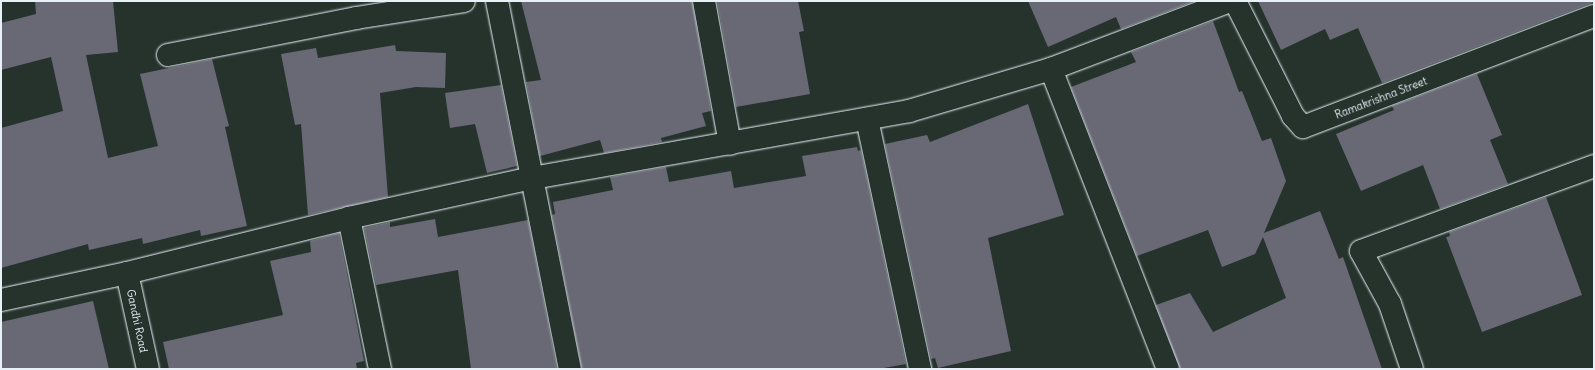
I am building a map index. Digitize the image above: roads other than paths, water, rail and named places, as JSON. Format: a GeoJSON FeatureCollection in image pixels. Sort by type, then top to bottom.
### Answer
{"type":"FeatureCollection","features":[{"type":"Feature","properties":{"kind":"street"},"geometry":{"type":"LineString","coordinates":[[168,55],[356,18],[464,1]]}},
{"type":"Feature","properties":{"kind":"street"},"geometry":{"type":"LineString","coordinates":[[497,1],[570,369]]}},
{"type":"Feature","properties":{"kind":"street"},"geometry":{"type":"LineString","coordinates":[[704,1],[730,144]]}},
{"type":"Feature","properties":{"kind":"street"},"geometry":{"type":"LineString","coordinates":[[1,300],[127,273],[349,218],[533,178],[909,111],[1051,69],[1230,1]]}},
{"type":"Feature","properties":{"kind":"street","name":"Ramakrishna Street"},"geometry":{"type":"LineString","coordinates":[[1234,1],[1293,116],[1303,127],[1594,16]]}},
{"type":"Feature","properties":{"kind":"street"},"geometry":{"type":"LineString","coordinates":[[1051,69],[1168,369]]}},
{"type":"Feature","properties":{"kind":"street"},"geometry":{"type":"LineString","coordinates":[[867,118],[920,369]]}},
{"type":"Feature","properties":{"kind":"street"},"geometry":{"type":"LineString","coordinates":[[1412,369],[1390,304],[1361,251],[1594,166]]}},
{"type":"Feature","properties":{"kind":"street"},"geometry":{"type":"LineString","coordinates":[[349,218],[380,369]]}},
{"type":"Feature","properties":{"kind":"street","name":"Gandhi Road"},"geometry":{"type":"LineString","coordinates":[[127,273],[148,369]]}}]}
